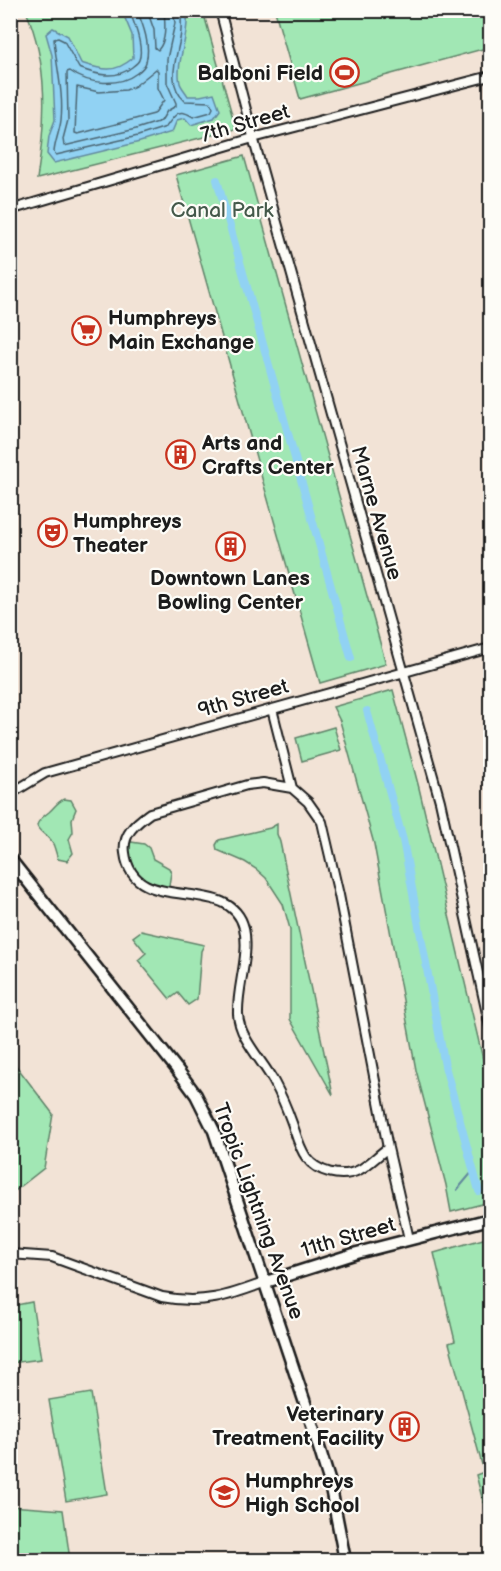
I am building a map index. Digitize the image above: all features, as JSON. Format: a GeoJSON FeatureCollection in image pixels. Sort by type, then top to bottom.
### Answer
{"type":"FeatureCollection","features":[{"type":"Feature","properties":{"kind":"main road","name":"Tropic Lightning Avenue"},"geometry":{"type":"LineString","coordinates":[[10,859],[196,1095],[214,1131],[266,1282],[330,1483],[345,1560]]}},
{"type":"Feature","properties":{"kind":"main road","name":"11th Street"},"geometry":{"type":"LineString","coordinates":[[266,1282],[357,1253],[490,1219]]}},
{"type":"Feature","properties":{"kind":"street","name":"Marne Avenue"},"geometry":{"type":"LineString","coordinates":[[220,10],[440,801],[490,1027]]}},
{"type":"Feature","properties":{"kind":"street","name":"7th Street"},"geometry":{"type":"LineString","coordinates":[[10,210],[254,138],[490,76]]}},
{"type":"Feature","properties":{"kind":"street","name":"9th Street"},"geometry":{"type":"LineString","coordinates":[[10,794],[45,773],[490,648]]}},
{"type":"Feature","properties":{"kind":"street"},"geometry":{"type":"LineString","coordinates":[[272,709],[292,788]]}},
{"type":"Feature","properties":{"kind":"street"},"geometry":{"type":"LineString","coordinates":[[388,1148],[358,1170],[341,1174],[324,1171],[305,1156],[284,1101],[267,1068],[241,1027],[238,1014],[246,942],[238,915],[214,898],[168,891],[143,884],[136,879],[127,863],[124,851],[125,841],[138,822],[150,813],[247,785],[263,783],[292,788],[308,802],[322,822],[339,895],[388,1148],[409,1239]]}},
{"type":"Feature","properties":{"kind":"street","name":"11th Street"},"geometry":{"type":"LineString","coordinates":[[10,1254],[52,1257],[162,1297],[177,1300],[216,1299],[266,1282]]}},
{"type":"Feature","properties":{"kind":"green space"},"geometry":{"type":"Polygon","coordinates":[[[26,11],[203,11],[236,129],[37,179],[44,94],[39,52],[26,11]]]}},
{"type":"Feature","properties":{"kind":"green space","name":"Balboni Field"},"geometry":{"type":"Polygon","coordinates":[[[275,11],[490,11],[490,47],[300,99],[275,11]]]}},
{"type":"Feature","properties":{"kind":"green space","name":"Canal Park"},"geometry":{"type":"Polygon","coordinates":[[[244,156],[386,664],[320,683],[176,175],[244,156]]]}},
{"type":"Feature","properties":{"kind":"green space"},"geometry":{"type":"Polygon","coordinates":[[[393,690],[419,788],[490,1089],[490,1202],[451,1212],[416,1070],[374,844],[340,721],[333,707],[393,690]]]}},
{"type":"Feature","properties":{"kind":"green space"},"geometry":{"type":"Polygon","coordinates":[[[334,727],[341,750],[302,761],[296,738],[334,727]]]}},
{"type":"Feature","properties":{"kind":"green space"},"geometry":{"type":"Polygon","coordinates":[[[64,799],[71,800],[76,809],[72,819],[73,832],[69,839],[73,853],[67,861],[58,859],[53,844],[37,826],[42,818],[64,799]]]}},
{"type":"Feature","properties":{"kind":"green space"},"geometry":{"type":"Polygon","coordinates":[[[277,824],[277,834],[333,1095],[290,1019],[290,929],[283,904],[266,878],[256,869],[217,850],[216,845],[219,840],[270,828],[277,824]]]}},
{"type":"Feature","properties":{"kind":"green space"},"geometry":{"type":"Polygon","coordinates":[[[125,841],[144,844],[149,848],[153,859],[169,868],[171,873],[168,891],[136,879],[125,841]]]}},
{"type":"Feature","properties":{"kind":"green space"},"geometry":{"type":"Polygon","coordinates":[[[141,931],[204,945],[201,951],[197,999],[188,1005],[178,993],[170,999],[138,960],[146,953],[133,937],[141,931]]]}},
{"type":"Feature","properties":{"kind":"green space"},"geometry":{"type":"Polygon","coordinates":[[[11,1059],[53,1114],[44,1168],[11,1194],[11,1059]]]}},
{"type":"Feature","properties":{"kind":"green space"},"geometry":{"type":"Polygon","coordinates":[[[490,1237],[490,1528],[476,1475],[484,1472],[449,1343],[455,1341],[434,1253],[490,1237]]]}},
{"type":"Feature","properties":{"kind":"green space"},"geometry":{"type":"Polygon","coordinates":[[[32,1302],[41,1359],[11,1363],[11,1306],[32,1302]]]}},
{"type":"Feature","properties":{"kind":"green space"},"geometry":{"type":"Polygon","coordinates":[[[91,1393],[107,1494],[66,1501],[49,1400],[91,1393]]]}},
{"type":"Feature","properties":{"kind":"green space"},"geometry":{"type":"Polygon","coordinates":[[[10,1506],[63,1510],[70,1560],[11,1560],[10,1506]]]}},
{"type":"Feature","properties":{"kind":"water"},"geometry":{"type":"Polygon","coordinates":[[[122,11],[187,11],[179,67],[181,86],[188,96],[214,93],[220,110],[214,118],[191,125],[185,118],[177,120],[172,132],[54,163],[47,154],[49,136],[55,120],[52,55],[46,34],[53,28],[68,36],[81,63],[102,69],[120,67],[133,58],[132,35],[122,11]]]}},
{"type":"Feature","properties":{"kind":"waterway"},"geometry":{"type":"LineString","coordinates":[[217,180],[351,658]]}},
{"type":"Feature","properties":{"kind":"waterway"},"geometry":{"type":"LineString","coordinates":[[367,711],[403,840],[445,1066],[479,1191]]}},
{"type":"Feature","properties":{"kind":"waterway"},"geometry":{"type":"LineString","coordinates":[[457,1190],[473,1171]]}},
{"type":"Feature","properties":{"kind":"place","name":"Balboni Field"},"geometry":{"type":"Point","coordinates":[344,73]}},
{"type":"Feature","properties":{"kind":"place","name":"Humphreys Main Exchange"},"geometry":{"type":"Point","coordinates":[87,330]}},
{"type":"Feature","properties":{"kind":"place","name":"Arts and Crafts Center"},"geometry":{"type":"Point","coordinates":[181,455]}},
{"type":"Feature","properties":{"kind":"place","name":"Humphreys Theater"},"geometry":{"type":"Point","coordinates":[52,533]}},
{"type":"Feature","properties":{"kind":"place","name":"Downtown Lanes Bowling Center"},"geometry":{"type":"Point","coordinates":[230,547]}},
{"type":"Feature","properties":{"kind":"place","name":"Veterinary Treatment Facility"},"geometry":{"type":"Point","coordinates":[405,1426]}},
{"type":"Feature","properties":{"kind":"place","name":"Humphreys High School"},"geometry":{"type":"Point","coordinates":[224,1493]}}]}
